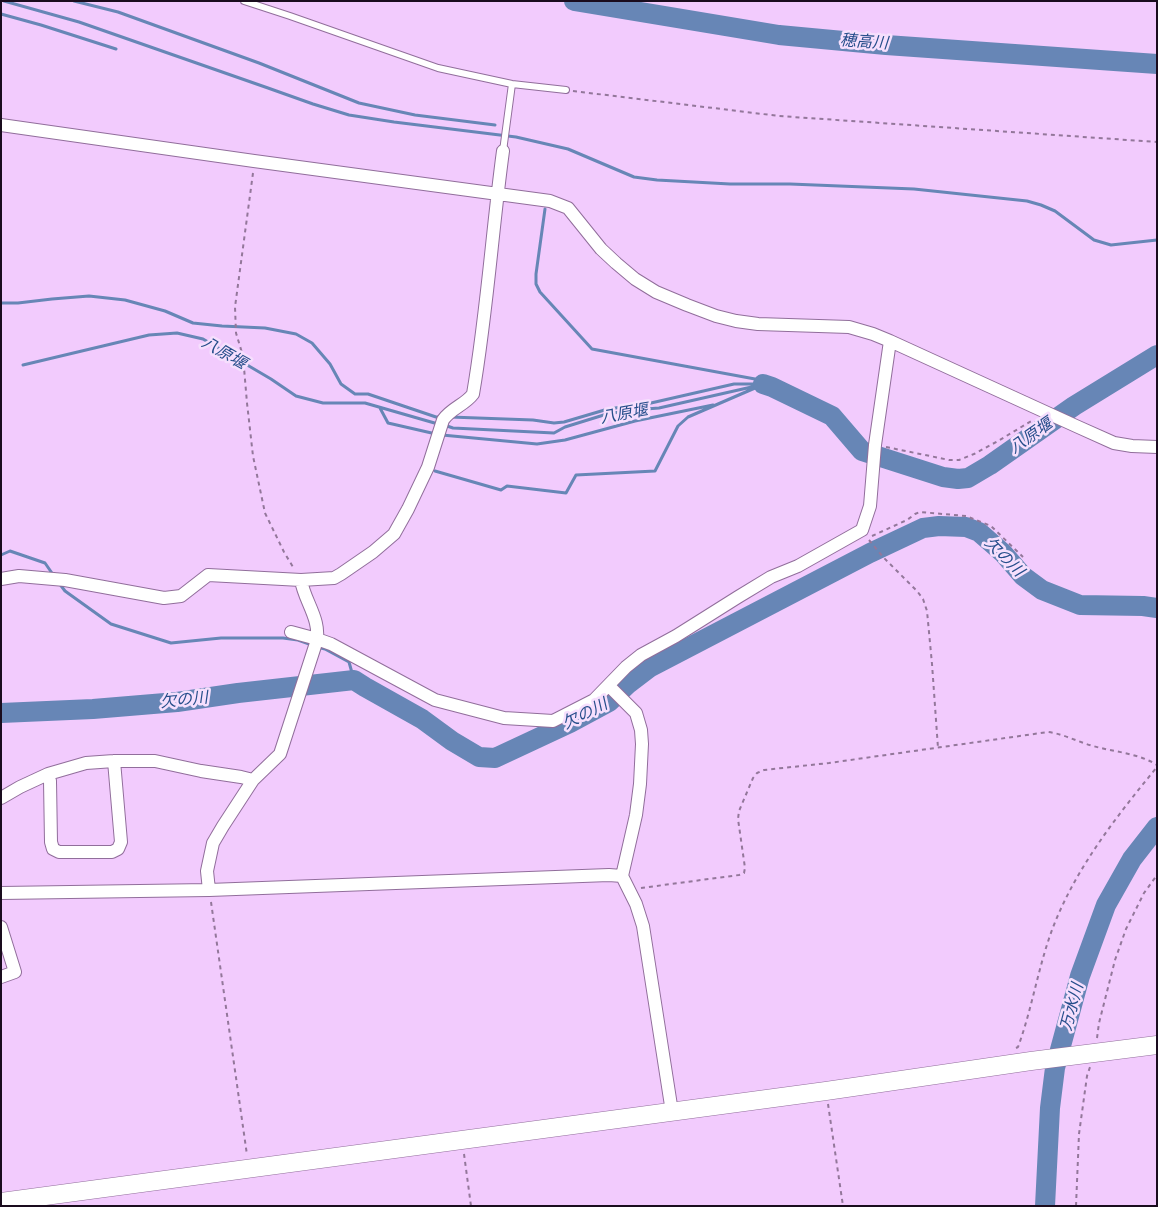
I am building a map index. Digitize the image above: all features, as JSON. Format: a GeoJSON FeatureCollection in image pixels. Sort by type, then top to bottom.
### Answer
{"type":"FeatureCollection","features":[{"type":"Feature","properties":{"kind":"street"},"geometry":{"type":"LineString","coordinates":[[1,125],[498,193],[561,204],[568,208],[601,249],[616,263],[635,279],[656,292],[716,316],[736,321],[758,324],[849,327],[873,334],[1114,443],[1157,447]]}},
{"type":"Feature","properties":{"kind":"street"},"geometry":{"type":"LineString","coordinates":[[1,579],[19,576],[49,578],[164,598],[181,596],[208,575],[301,580],[334,578],[386,542],[394,534],[408,510],[428,467],[443,420],[452,409],[468,400],[473,394],[481,342],[504,145]]}},
{"type":"Feature","properties":{"kind":"street"},"geometry":{"type":"LineString","coordinates":[[291,632],[316,645],[331,644],[435,700],[504,718],[553,721],[594,700],[611,688],[626,667],[642,655],[771,578],[798,566],[862,530],[870,506],[874,453],[890,341]]}},
{"type":"Feature","properties":{"kind":"street"},"geometry":{"type":"LineString","coordinates":[[209,890],[207,871],[213,843],[222,826],[253,780],[280,754],[316,645],[318,630],[302,588],[301,580]]}},
{"type":"Feature","properties":{"kind":"street"},"geometry":{"type":"LineString","coordinates":[[611,688],[636,714],[641,730],[640,784],[636,815],[622,876],[636,904],[645,934],[672,1112]]}},
{"type":"Feature","properties":{"kind":"street"},"geometry":{"type":"LineString","coordinates":[[1,798],[48,774],[86,763],[114,761],[155,761],[253,780]]}},
{"type":"Feature","properties":{"kind":"street"},"geometry":{"type":"LineString","coordinates":[[48,774],[50,781],[51,842],[53,849],[59,852],[112,852],[118,849],[120,842],[114,761]]}},
{"type":"Feature","properties":{"kind":"street"},"geometry":{"type":"LineString","coordinates":[[1,892],[209,890],[622,876]]}},
{"type":"Feature","properties":{"kind":"street"},"geometry":{"type":"LineString","coordinates":[[1,927],[15,972],[1,977]]}},
{"type":"Feature","properties":{"kind":"street"},"geometry":{"type":"LineString","coordinates":[[1,1202],[462,1139],[826,1092],[1087,1053],[1157,1045]]}},
{"type":"Feature","properties":{"kind":"lane"},"geometry":{"type":"LineString","coordinates":[[244,1],[438,68],[512,84],[566,90]]}},
{"type":"Feature","properties":{"kind":"lane"},"geometry":{"type":"LineString","coordinates":[[504,145],[512,84]]}},
{"type":"Feature","properties":{"kind":"path"},"geometry":{"type":"LineString","coordinates":[[566,90],[779,116],[1157,142]]}},
{"type":"Feature","properties":{"kind":"path"},"geometry":{"type":"LineString","coordinates":[[254,161],[235,307],[236,333],[243,356],[253,456],[265,512],[284,552],[301,580]]}},
{"type":"Feature","properties":{"kind":"path"},"geometry":{"type":"LineString","coordinates":[[874,453],[930,456],[959,460],[998,441],[1046,412]]}},
{"type":"Feature","properties":{"kind":"path"},"geometry":{"type":"LineString","coordinates":[[868,538],[920,512],[966,516],[992,526],[1022,557]]}},
{"type":"Feature","properties":{"kind":"path"},"geometry":{"type":"LineString","coordinates":[[870,542],[917,591],[923,599],[927,611],[938,748]]}},
{"type":"Feature","properties":{"kind":"path"},"geometry":{"type":"LineString","coordinates":[[629,890],[744,873],[745,868],[738,819],[739,811],[752,778],[764,770],[1048,732],[1093,746],[1146,759],[1157,766],[1129,800],[1101,839],[1073,884],[1053,929],[1026,1027],[1018,1047],[1009,1050]]}},
{"type":"Feature","properties":{"kind":"path"},"geometry":{"type":"LineString","coordinates":[[209,890],[249,1169]]}},
{"type":"Feature","properties":{"kind":"path"},"geometry":{"type":"LineString","coordinates":[[826,1092],[843,1206]]}},
{"type":"Feature","properties":{"kind":"path"},"geometry":{"type":"LineString","coordinates":[[462,1139],[471,1206]]}},
{"type":"Feature","properties":{"kind":"waterway"},"geometry":{"type":"LineString","coordinates":[[4,1],[79,22],[349,115],[516,137],[568,149],[634,177],[730,184],[790,184],[914,189],[1027,201],[1055,211],[1094,240],[1111,245],[1157,240]]}},
{"type":"Feature","properties":{"kind":"waterway"},"geometry":{"type":"LineString","coordinates":[[74,1],[118,12],[259,63],[359,103],[415,115],[495,125]]}},
{"type":"Feature","properties":{"kind":"waterway","name":"穂高川"},"geometry":{"type":"LineString","coordinates":[[574,1],[779,35],[886,45],[1157,64]]}},
{"type":"Feature","properties":{"kind":"waterway"},"geometry":{"type":"LineString","coordinates":[[1,14],[116,49]]}},
{"type":"Feature","properties":{"kind":"waterway"},"geometry":{"type":"LineString","coordinates":[[545,209],[536,284],[540,292],[592,349],[755,379],[762,384]]}},
{"type":"Feature","properties":{"kind":"waterway"},"geometry":{"type":"LineString","coordinates":[[1,303],[89,296],[125,300],[165,311],[193,323],[265,328],[296,334],[312,343],[330,364],[341,384],[355,394],[368,394],[436,417],[442,417]]}},
{"type":"Feature","properties":{"kind":"waterway","name":"八原堰"},"geometry":{"type":"LineString","coordinates":[[23,365],[149,335],[177,333],[203,339],[296,396],[323,403],[365,403],[438,424]]}},
{"type":"Feature","properties":{"kind":"waterway","name":"八原堰"},"geometry":{"type":"LineString","coordinates":[[763,384],[832,416],[862,451],[943,477],[958,479],[968,478],[990,465],[1074,406],[1157,355]]}},
{"type":"Feature","properties":{"kind":"waterway"},"geometry":{"type":"LineString","coordinates":[[450,417],[564,422],[608,409],[651,403],[734,384],[763,384]]}},
{"type":"Feature","properties":{"kind":"waterway","name":"八原堰"},"geometry":{"type":"LineString","coordinates":[[444,425],[453,428],[554,433],[565,427],[607,414],[659,408],[756,386]]}},
{"type":"Feature","properties":{"kind":"waterway"},"geometry":{"type":"LineString","coordinates":[[435,471],[501,490],[507,486],[566,493],[576,475],[655,471],[678,426],[688,417],[755,388]]}},
{"type":"Feature","properties":{"kind":"waterway"},"geometry":{"type":"LineString","coordinates":[[442,435],[537,444],[565,440],[635,421],[713,405]]}},
{"type":"Feature","properties":{"kind":"waterway"},"geometry":{"type":"LineString","coordinates":[[380,408],[388,423],[436,434]]}},
{"type":"Feature","properties":{"kind":"waterway","name":"欠の川"},"geometry":{"type":"LineString","coordinates":[[1,713],[93,709],[177,702],[354,680],[422,719],[452,741],[479,757],[495,758],[570,723],[609,702],[649,668],[870,553],[923,528],[939,526],[966,527],[979,532],[1003,553],[1023,576],[1042,590],[1080,605],[1157,608]]}},
{"type":"Feature","properties":{"kind":"waterway"},"geometry":{"type":"LineString","coordinates":[[1,555],[10,551],[45,563],[54,576]]}},
{"type":"Feature","properties":{"kind":"waterway"},"geometry":{"type":"LineString","coordinates":[[59,583],[65,591],[111,624],[171,643],[221,638],[283,638],[298,640],[312,645]]}},
{"type":"Feature","properties":{"kind":"waterway"},"geometry":{"type":"LineString","coordinates":[[317,647],[325,649],[349,662],[354,680]]}},
{"type":"Feature","properties":{"kind":"waterway","name":"万水川"},"geometry":{"type":"LineString","coordinates":[[1045,1206],[1050,1108],[1055,1068],[1080,976],[1106,905],[1132,859],[1157,827]]}}]}
